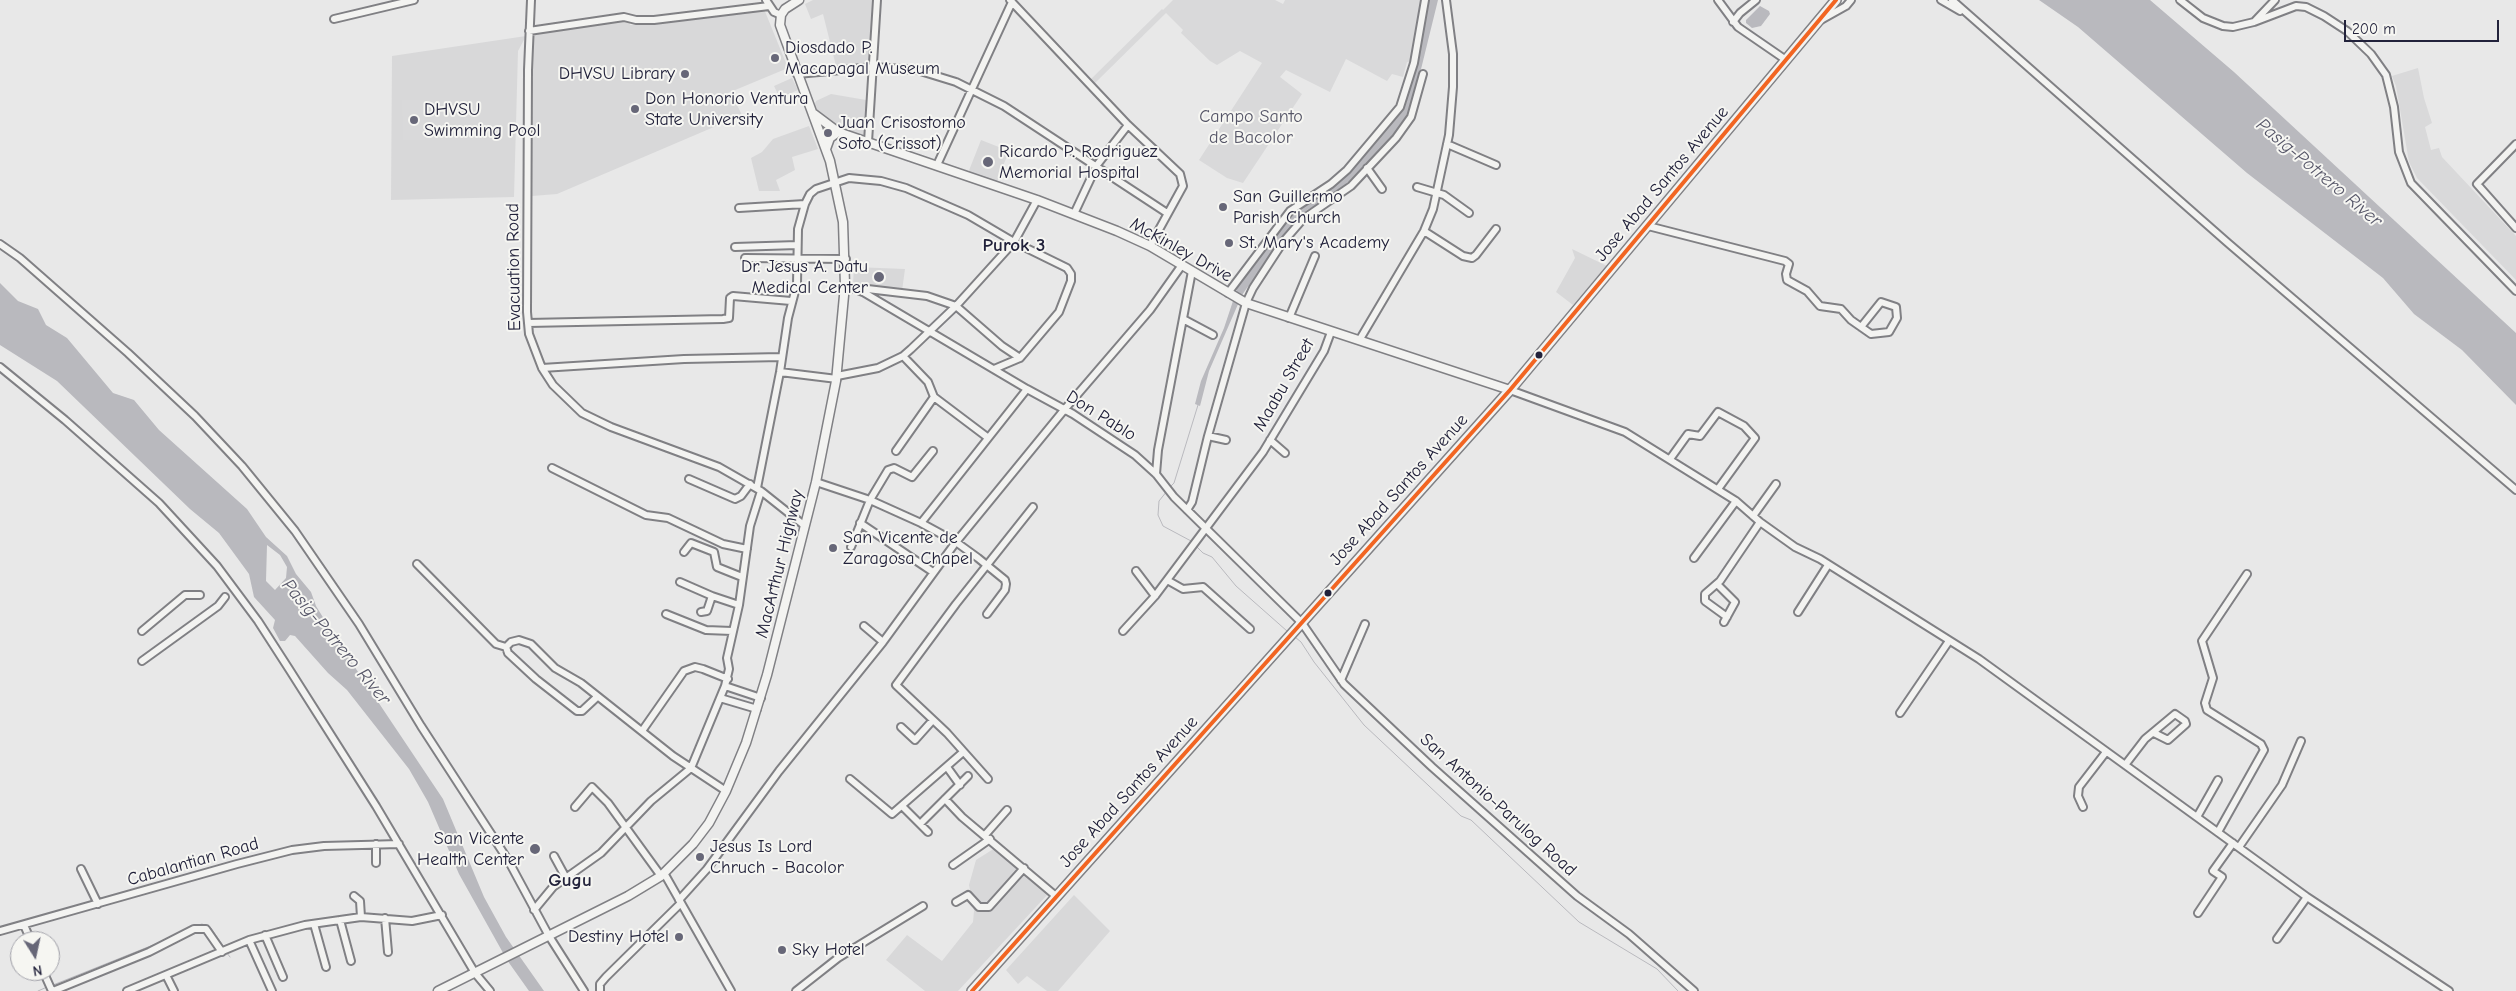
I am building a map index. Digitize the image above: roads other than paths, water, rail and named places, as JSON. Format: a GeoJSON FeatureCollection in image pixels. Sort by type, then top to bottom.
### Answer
{"type":"FeatureCollection","features":[{"type":"Feature","properties":{"kind":"highway","name":"Jose Abad Santos Avenue"},"geometry":{"type":"LineString","coordinates":[[972,991],[1510,390],[1836,0]]}},
{"type":"Feature","properties":{"kind":"main road"},"geometry":{"type":"LineString","coordinates":[[781,15],[789,5],[799,0]]}},
{"type":"Feature","properties":{"kind":"main road","name":"MacArthur Highway"},"geometry":{"type":"LineString","coordinates":[[438,991],[628,896],[662,874],[704,830],[726,791],[757,710],[816,482],[837,377],[846,285],[843,222],[835,181],[826,148],[781,31],[781,15]]}},
{"type":"Feature","properties":{"kind":"main road","name":"McKinley Drive"},"geometry":{"type":"LineString","coordinates":[[813,113],[838,132],[1037,200],[1150,246],[1230,295],[1245,302],[1510,390]]}},
{"type":"Feature","properties":{"kind":"main road"},"geometry":{"type":"LineString","coordinates":[[826,148],[830,138],[838,132]]}},
{"type":"Feature","properties":{"kind":"street"},"geometry":{"type":"LineString","coordinates":[[334,19],[414,0]]}},
{"type":"Feature","properties":{"kind":"street","name":"Evacuation Road"},"geometry":{"type":"LineString","coordinates":[[531,0],[529,31],[528,323],[529,334],[542,368],[553,385],[582,413],[625,433],[719,467],[759,489],[805,526]]}},
{"type":"Feature","properties":{"kind":"street"},"geometry":{"type":"LineString","coordinates":[[868,142],[877,0]]}},
{"type":"Feature","properties":{"kind":"street"},"geometry":{"type":"LineString","coordinates":[[1230,295],[1290,211],[1331,184],[1347,170],[1400,107],[1414,63],[1425,0]]}},
{"type":"Feature","properties":{"kind":"street"},"geometry":{"type":"LineString","coordinates":[[1360,339],[1424,231],[1433,209],[1446,144],[1453,87],[1453,54],[1446,0]]}},
{"type":"Feature","properties":{"kind":"street"},"geometry":{"type":"LineString","coordinates":[[1718,0],[1734,22],[1750,37],[1786,60]]}},
{"type":"Feature","properties":{"kind":"street"},"geometry":{"type":"LineString","coordinates":[[1734,22],[1740,13],[1756,0]]}},
{"type":"Feature","properties":{"kind":"street"},"geometry":{"type":"LineString","coordinates":[[1818,21],[1842,8],[1851,0]]}},
{"type":"Feature","properties":{"kind":"street"},"geometry":{"type":"LineString","coordinates":[[1941,0],[1972,18]]}},
{"type":"Feature","properties":{"kind":"street"},"geometry":{"type":"LineString","coordinates":[[1952,0],[2228,243],[2516,490]]}},
{"type":"Feature","properties":{"kind":"street"},"geometry":{"type":"LineString","coordinates":[[2180,0],[2214,24],[2233,27],[2254,22],[2291,7],[2306,7],[2347,31],[2371,54],[2386,75],[2391,89],[2399,152],[2411,183],[2516,291]]}},
{"type":"Feature","properties":{"kind":"street"},"geometry":{"type":"LineString","coordinates":[[2254,22],[2275,0]]}},
{"type":"Feature","properties":{"kind":"street"},"geometry":{"type":"LineString","coordinates":[[937,165],[1011,1],[1128,125],[1180,174],[1183,186],[1150,246]]}},
{"type":"Feature","properties":{"kind":"street"},"geometry":{"type":"LineString","coordinates":[[529,31],[624,16],[636,20],[654,20],[768,3],[781,15]]}},
{"type":"Feature","properties":{"kind":"street"},"geometry":{"type":"LineString","coordinates":[[797,74],[874,67],[930,74],[972,90],[1004,106],[1097,165],[1167,213]]}},
{"type":"Feature","properties":{"kind":"street"},"geometry":{"type":"LineString","coordinates":[[1187,510],[1192,502],[1245,302],[1272,258],[1298,224],[1351,186],[1396,138],[1411,118],[1423,74]]}},
{"type":"Feature","properties":{"kind":"street"},"geometry":{"type":"LineString","coordinates":[[1074,214],[1097,165],[1128,125]]}},
{"type":"Feature","properties":{"kind":"street"},"geometry":{"type":"LineString","coordinates":[[1446,144],[1496,166]]}},
{"type":"Feature","properties":{"kind":"street"},"geometry":{"type":"LineString","coordinates":[[2516,144],[2477,184],[2516,228]]}},
{"type":"Feature","properties":{"kind":"street"},"geometry":{"type":"LineString","coordinates":[[1368,168],[1382,189]]}},
{"type":"Feature","properties":{"kind":"street"},"geometry":{"type":"LineString","coordinates":[[534,910],[544,895],[601,853],[651,801],[691,768],[727,682],[727,658],[739,605],[742,577],[780,372],[791,301],[797,284],[798,229],[805,204],[812,191],[835,181],[864,178],[906,188],[968,215],[1014,242],[1067,268],[1071,274],[1071,281],[1059,312],[1020,358],[994,370]]}},
{"type":"Feature","properties":{"kind":"street"},"geometry":{"type":"LineString","coordinates":[[1418,187],[1448,196],[1469,213]]}},
{"type":"Feature","properties":{"kind":"street"},"geometry":{"type":"LineString","coordinates":[[780,372],[837,377],[866,372],[903,356],[956,306],[1014,242],[1037,200]]}},
{"type":"Feature","properties":{"kind":"street"},"geometry":{"type":"LineString","coordinates":[[739,208],[805,204]]}},
{"type":"Feature","properties":{"kind":"street"},"geometry":{"type":"LineString","coordinates":[[1648,226],[1785,261],[1790,264],[1786,274],[1787,280],[1807,290],[1820,306],[1841,309],[1862,327],[1871,334],[1889,332],[1897,318],[1896,307],[1881,302],[1862,327]]}},
{"type":"Feature","properties":{"kind":"street"},"geometry":{"type":"LineString","coordinates":[[1424,231],[1463,256],[1472,258],[1496,229]]}},
{"type":"Feature","properties":{"kind":"street"},"geometry":{"type":"LineString","coordinates":[[0,244],[20,258],[128,353],[190,411],[242,466],[295,531],[359,624],[421,726],[508,860],[548,937],[584,991]]}},
{"type":"Feature","properties":{"kind":"street"},"geometry":{"type":"LineString","coordinates":[[735,247],[797,245]]}},
{"type":"Feature","properties":{"kind":"street"},"geometry":{"type":"LineString","coordinates":[[1289,318],[1315,256]]}},
{"type":"Feature","properties":{"kind":"street"},"geometry":{"type":"LineString","coordinates":[[745,258],[846,259]]}},
{"type":"Feature","properties":{"kind":"street"},"geometry":{"type":"LineString","coordinates":[[600,991],[600,984],[606,977],[680,902],[707,869],[808,733],[883,642],[932,572],[1064,410],[1150,310],[1182,266]]}},
{"type":"Feature","properties":{"kind":"street"},"geometry":{"type":"LineString","coordinates":[[1156,474],[1158,450],[1192,271]]}},
{"type":"Feature","properties":{"kind":"street","name":"Don Pablo"},"geometry":{"type":"LineString","coordinates":[[846,285],[856,288],[1112,438],[1156,474],[1168,491],[1300,626]]}},
{"type":"Feature","properties":{"kind":"street"},"geometry":{"type":"LineString","coordinates":[[856,288],[927,296],[956,306],[1002,346],[1020,358]]}},
{"type":"Feature","properties":{"kind":"street"},"geometry":{"type":"LineString","coordinates":[[528,323],[724,319],[729,318],[730,298],[732,296],[791,301]]}},
{"type":"Feature","properties":{"kind":"street"},"geometry":{"type":"LineString","coordinates":[[1183,319],[1213,335]]}},
{"type":"Feature","properties":{"kind":"street","name":"Maabu Street"},"geometry":{"type":"LineString","coordinates":[[1123,631],[1155,596],[1263,452],[1324,351],[1331,332]]}},
{"type":"Feature","properties":{"kind":"street"},"geometry":{"type":"LineString","coordinates":[[903,356],[928,382],[934,397],[987,438]]}},
{"type":"Feature","properties":{"kind":"street"},"geometry":{"type":"LineString","coordinates":[[542,368],[684,359],[781,357]]}},
{"type":"Feature","properties":{"kind":"street"},"geometry":{"type":"LineString","coordinates":[[0,367],[65,420],[159,503],[217,566],[254,615],[289,669],[399,844],[476,972],[490,991]]}},
{"type":"Feature","properties":{"kind":"street"},"geometry":{"type":"LineString","coordinates":[[921,523],[1027,389]]}},
{"type":"Feature","properties":{"kind":"street"},"geometry":{"type":"LineString","coordinates":[[1510,390],[1600,421],[1625,432],[1718,489],[1795,547],[1828,565],[1979,659],[2307,897],[2448,991]]}},
{"type":"Feature","properties":{"kind":"street"},"geometry":{"type":"LineString","coordinates":[[896,451],[934,397]]}},
{"type":"Feature","properties":{"kind":"street"},"geometry":{"type":"LineString","coordinates":[[1670,459],[1689,433],[1700,436],[1718,412],[1744,426],[1755,438],[1718,489]]}},
{"type":"Feature","properties":{"kind":"street"},"geometry":{"type":"LineString","coordinates":[[1208,436],[1226,440]]}},
{"type":"Feature","properties":{"kind":"street"},"geometry":{"type":"LineString","coordinates":[[1270,440],[1285,453]]}},
{"type":"Feature","properties":{"kind":"street"},"geometry":{"type":"LineString","coordinates":[[851,547],[870,500],[879,482],[890,468],[912,477],[933,450]]}},
{"type":"Feature","properties":{"kind":"street"},"geometry":{"type":"LineString","coordinates":[[552,468],[646,515],[668,518],[723,544],[747,549]]}},
{"type":"Feature","properties":{"kind":"street"},"geometry":{"type":"LineString","coordinates":[[688,479],[735,499],[741,496],[750,484]]}},
{"type":"Feature","properties":{"kind":"street"},"geometry":{"type":"LineString","coordinates":[[816,482],[870,500],[921,523],[956,542],[986,565],[1005,580],[1006,584],[1006,590],[987,614]]}},
{"type":"Feature","properties":{"kind":"street"},"geometry":{"type":"LineString","coordinates":[[1753,516],[1776,484]]}},
{"type":"Feature","properties":{"kind":"street"},"geometry":{"type":"LineString","coordinates":[[1694,558],[1736,501]]}},
{"type":"Feature","properties":{"kind":"street"},"geometry":{"type":"LineString","coordinates":[[988,779],[896,685],[986,565],[1033,507]]}},
{"type":"Feature","properties":{"kind":"street"},"geometry":{"type":"LineString","coordinates":[[1717,584],[1735,602],[1725,620],[1705,599],[1708,590],[1717,584],[1760,522]]}},
{"type":"Feature","properties":{"kind":"street"},"geometry":{"type":"LineString","coordinates":[[860,523],[932,572]]}},
{"type":"Feature","properties":{"kind":"street"},"geometry":{"type":"LineString","coordinates":[[684,552],[692,543],[714,552],[717,567],[742,577]]}},
{"type":"Feature","properties":{"kind":"street"},"geometry":{"type":"LineString","coordinates":[[417,564],[496,644],[506,647]]}},
{"type":"Feature","properties":{"kind":"street"},"geometry":{"type":"LineString","coordinates":[[1798,612],[1828,565]]}},
{"type":"Feature","properties":{"kind":"street"},"geometry":{"type":"LineString","coordinates":[[1136,571],[1137,576],[1155,596]]}},
{"type":"Feature","properties":{"kind":"street"},"geometry":{"type":"LineString","coordinates":[[2218,832],[2264,750],[2261,744],[2207,710],[2205,702],[2213,678],[2202,641],[2247,574]]}},
{"type":"Feature","properties":{"kind":"street"},"geometry":{"type":"LineString","coordinates":[[1167,580],[1183,589],[1203,587],[1250,629]]}},
{"type":"Feature","properties":{"kind":"street"},"geometry":{"type":"LineString","coordinates":[[680,582],[739,605]]}},
{"type":"Feature","properties":{"kind":"street"},"geometry":{"type":"LineString","coordinates":[[142,631],[186,595],[200,594]]}},
{"type":"Feature","properties":{"kind":"street"},"geometry":{"type":"LineString","coordinates":[[701,612],[707,611],[712,596]]}},
{"type":"Feature","properties":{"kind":"street"},"geometry":{"type":"LineString","coordinates":[[142,661],[218,606],[225,597]]}},
{"type":"Feature","properties":{"kind":"street"},"geometry":{"type":"LineString","coordinates":[[666,614],[706,630],[732,632]]}},
{"type":"Feature","properties":{"kind":"street"},"geometry":{"type":"LineString","coordinates":[[1340,680],[1365,624]]}},
{"type":"Feature","properties":{"kind":"street"},"geometry":{"type":"LineString","coordinates":[[864,626],[883,642]]}},
{"type":"Feature","properties":{"kind":"street","name":"San Antonio-Parulog Road"},"geometry":{"type":"LineString","coordinates":[[1300,626],[1340,680],[1432,767],[1577,896],[1629,934],[1694,991]]}},
{"type":"Feature","properties":{"kind":"street"},"geometry":{"type":"LineString","coordinates":[[506,647],[511,642],[519,640],[531,644],[555,668],[582,683],[597,697],[691,768],[726,791]]}},
{"type":"Feature","properties":{"kind":"street"},"geometry":{"type":"LineString","coordinates":[[1900,713],[1949,641]]}},
{"type":"Feature","properties":{"kind":"street"},"geometry":{"type":"LineString","coordinates":[[506,647],[508,653],[536,679],[577,711],[582,711],[597,697]]}},
{"type":"Feature","properties":{"kind":"street"},"geometry":{"type":"LineString","coordinates":[[642,731],[684,671],[695,667],[703,668],[761,698]]}},
{"type":"Feature","properties":{"kind":"street"},"geometry":{"type":"LineString","coordinates":[[720,698],[757,710]]}},
{"type":"Feature","properties":{"kind":"street"},"geometry":{"type":"LineString","coordinates":[[2125,765],[2145,739],[2175,714],[2185,721],[2186,724],[2168,740],[2154,733]]}},
{"type":"Feature","properties":{"kind":"street"},"geometry":{"type":"LineString","coordinates":[[901,728],[915,740],[932,721]]}},
{"type":"Feature","properties":{"kind":"street"},"geometry":{"type":"LineString","coordinates":[[2198,913],[2222,877],[2213,871],[2282,786],[2301,741]]}},
{"type":"Feature","properties":{"kind":"street"},"geometry":{"type":"LineString","coordinates":[[2084,807],[2078,796],[2079,787],[2106,752]]}},
{"type":"Feature","properties":{"kind":"street"},"geometry":{"type":"LineString","coordinates":[[850,779],[867,792],[889,814],[903,807],[962,753]]}},
{"type":"Feature","properties":{"kind":"street"},"geometry":{"type":"LineString","coordinates":[[947,767],[960,785]]}},
{"type":"Feature","properties":{"kind":"street"},"geometry":{"type":"LineString","coordinates":[[920,824],[968,776]]}},
{"type":"Feature","properties":{"kind":"street"},"geometry":{"type":"LineString","coordinates":[[2197,817],[2218,780]]}},
{"type":"Feature","properties":{"kind":"street"},"geometry":{"type":"LineString","coordinates":[[575,806],[592,787],[608,803],[662,874],[731,991]]}},
{"type":"Feature","properties":{"kind":"street"},"geometry":{"type":"LineString","coordinates":[[944,799],[962,817],[1057,897]]}},
{"type":"Feature","properties":{"kind":"street"},"geometry":{"type":"LineString","coordinates":[[903,807],[928,832]]}},
{"type":"Feature","properties":{"kind":"street"},"geometry":{"type":"LineString","coordinates":[[953,865],[987,837],[1007,810]]}},
{"type":"Feature","properties":{"kind":"street"},"geometry":{"type":"LineString","coordinates":[[376,844],[376,863]]}},
{"type":"Feature","properties":{"kind":"street","name":"Cabalantian Road"},"geometry":{"type":"LineString","coordinates":[[0,931],[292,850],[324,846],[399,844]]}},
{"type":"Feature","properties":{"kind":"street"},"geometry":{"type":"LineString","coordinates":[[554,856],[566,878]]}},
{"type":"Feature","properties":{"kind":"street"},"geometry":{"type":"LineString","coordinates":[[956,902],[968,895],[979,907],[989,907],[1024,868]]}},
{"type":"Feature","properties":{"kind":"street"},"geometry":{"type":"LineString","coordinates":[[81,869],[98,904]]}},
{"type":"Feature","properties":{"kind":"street"},"geometry":{"type":"LineString","coordinates":[[354,896],[360,901],[361,917]]}},
{"type":"Feature","properties":{"kind":"street"},"geometry":{"type":"LineString","coordinates":[[2277,939],[2307,897]]}},
{"type":"Feature","properties":{"kind":"street"},"geometry":{"type":"LineString","coordinates":[[796,991],[838,958],[923,906]]}},
{"type":"Feature","properties":{"kind":"street"},"geometry":{"type":"LineString","coordinates":[[127,991],[265,935],[314,924],[361,917],[412,921],[442,915]]}},
{"type":"Feature","properties":{"kind":"street"},"geometry":{"type":"LineString","coordinates":[[384,918],[388,952]]}},
{"type":"Feature","properties":{"kind":"street"},"geometry":{"type":"LineString","coordinates":[[340,920],[351,961]]}},
{"type":"Feature","properties":{"kind":"street"},"geometry":{"type":"LineString","coordinates":[[314,924],[326,967]]}},
{"type":"Feature","properties":{"kind":"street"},"geometry":{"type":"LineString","coordinates":[[24,925],[26,931]]}},
{"type":"Feature","properties":{"kind":"street"},"geometry":{"type":"LineString","coordinates":[[52,990],[149,952],[194,929],[206,929],[222,952]]}},
{"type":"Feature","properties":{"kind":"street"},"geometry":{"type":"LineString","coordinates":[[265,935],[283,977]]}},
{"type":"Feature","properties":{"kind":"street"},"geometry":{"type":"LineString","coordinates":[[249,940],[272,991]]}},
{"type":"Feature","properties":{"kind":"street"},"geometry":{"type":"LineString","coordinates":[[166,975],[174,991]]}},
{"type":"Feature","properties":{"kind":"water"},"geometry":{"type":"Polygon","coordinates":[[[1428,0],[1438,0],[1410,114],[1385,144],[1334,196],[1307,210],[1291,226],[1242,295],[1209,371],[1200,406],[1195,404],[1201,381],[1224,328],[1239,283],[1257,257],[1289,214],[1362,156],[1406,103],[1428,8],[1428,0]]]}},
{"type":"Feature","properties":{"kind":"water","name":"Pasig-Potrero River"},"geometry":{"type":"Polygon","coordinates":[[[2039,0],[2150,0],[2234,72],[2516,333],[2516,405],[2462,350],[2414,314],[2383,278],[2247,173],[2078,27],[2039,0]]]}},
{"type":"Feature","properties":{"kind":"water"},"geometry":{"type":"Polygon","coordinates":[[[1760,6],[1769,11],[1770,14],[1761,26],[1752,28],[1746,23],[1746,20],[1760,6]]]}},
{"type":"Feature","properties":{"kind":"water","name":"Pasig-Potrero River"},"geometry":{"type":"Polygon","coordinates":[[[0,283],[18,301],[38,309],[46,325],[67,338],[113,393],[134,400],[159,430],[247,509],[266,537],[287,556],[296,574],[311,592],[316,606],[340,645],[443,799],[484,897],[506,937],[544,991],[529,991],[507,960],[459,874],[428,802],[409,769],[347,690],[328,673],[295,636],[290,635],[285,641],[280,641],[273,628],[275,620],[254,597],[249,574],[219,533],[190,509],[57,381],[0,345],[0,283]],[[267,545],[266,581],[275,590],[286,578],[287,567],[280,555],[267,545]]]}},
{"type":"Feature","properties":{"kind":"waterway"},"geometry":{"type":"LineString","coordinates":[[1169,488],[1174,483],[1198,405]]}},
{"type":"Feature","properties":{"kind":"waterway"},"geometry":{"type":"LineString","coordinates":[[1167,491],[1159,501],[1158,515],[1163,526],[1191,541]]}},
{"type":"Feature","properties":{"kind":"waterway"},"geometry":{"type":"LineString","coordinates":[[1196,546],[1203,553],[1212,557],[1236,586],[1287,631]]}},
{"type":"Feature","properties":{"kind":"waterway"},"geometry":{"type":"LineString","coordinates":[[1295,637],[1301,642],[1314,662],[1364,725],[1461,816],[1471,820],[1579,922],[1657,969],[1678,991]]}},
{"type":"Feature","properties":{"kind":"waterway"},"geometry":{"type":"LineString","coordinates":[[191,927],[202,924],[211,928],[224,947]]}},
{"type":"Feature","properties":{"kind":"waterway"},"geometry":{"type":"LineString","coordinates":[[53,985],[163,941]]}},
{"type":"Feature","properties":{"kind":"waterway"},"geometry":{"type":"LineString","coordinates":[[227,953],[230,957]]}},
{"type":"Feature","properties":{"kind":"waterway"},"geometry":{"type":"LineString","coordinates":[[38,991],[47,987]]}},
{"type":"Feature","properties":{"kind":"place","name":"Diosdado P. Macapagal Museum"},"geometry":{"type":"Point","coordinates":[775,58]}},
{"type":"Feature","properties":{"kind":"place","name":"DHVSU Library"},"geometry":{"type":"Point","coordinates":[685,74]}},
{"type":"Feature","properties":{"kind":"place","name":"Don Honorio Ventura State University"},"geometry":{"type":"Point","coordinates":[635,109]}},
{"type":"Feature","properties":{"kind":"place","name":"DHVSU Swimming Pool"},"geometry":{"type":"Point","coordinates":[414,120]}},
{"type":"Feature","properties":{"kind":"place","name":"Juan Crisostomo Soto (Crissot)"},"geometry":{"type":"Point","coordinates":[828,133]}},
{"type":"Feature","properties":{"kind":"place","name":"Ricardo P. Rodriguez Memorial Hospital"},"geometry":{"type":"Point","coordinates":[988,162]}},
{"type":"Feature","properties":{"kind":"place","name":"San Guillermo Parish Church"},"geometry":{"type":"Point","coordinates":[1223,207]}},
{"type":"Feature","properties":{"kind":"place","name":"St. Mary's Academy"},"geometry":{"type":"Point","coordinates":[1229,243]}},
{"type":"Feature","properties":{"kind":"place","name":"Dr. Jesus A. Datu Medical Center"},"geometry":{"type":"Point","coordinates":[879,277]}},
{"type":"Feature","properties":{"kind":"place","name":"San Vicente de Zaragosa Chapel"},"geometry":{"type":"Point","coordinates":[833,548]}},
{"type":"Feature","properties":{"kind":"place","name":"San Vicente Health Center"},"geometry":{"type":"Point","coordinates":[535,849]}},
{"type":"Feature","properties":{"kind":"place","name":"Jesus Is Lord Chruch - Bacolor"},"geometry":{"type":"Point","coordinates":[700,857]}},
{"type":"Feature","properties":{"kind":"place","name":"Destiny Hotel"},"geometry":{"type":"Point","coordinates":[679,937]}},
{"type":"Feature","properties":{"kind":"place","name":"Sky Hotel"},"geometry":{"type":"Point","coordinates":[782,950]}},
{"type":"Feature","properties":{"kind":"district","name":"Purok 3"},"geometry":{"type":"Point","coordinates":[1014,246]}},
{"type":"Feature","properties":{"kind":"district","name":"Gugu"},"geometry":{"type":"Point","coordinates":[570,881]}},
{"type":"Feature","properties":{"kind":"park label","name":"Campo Santo de Bacolor"},"geometry":{"type":"Point","coordinates":[1251,127]}}]}
